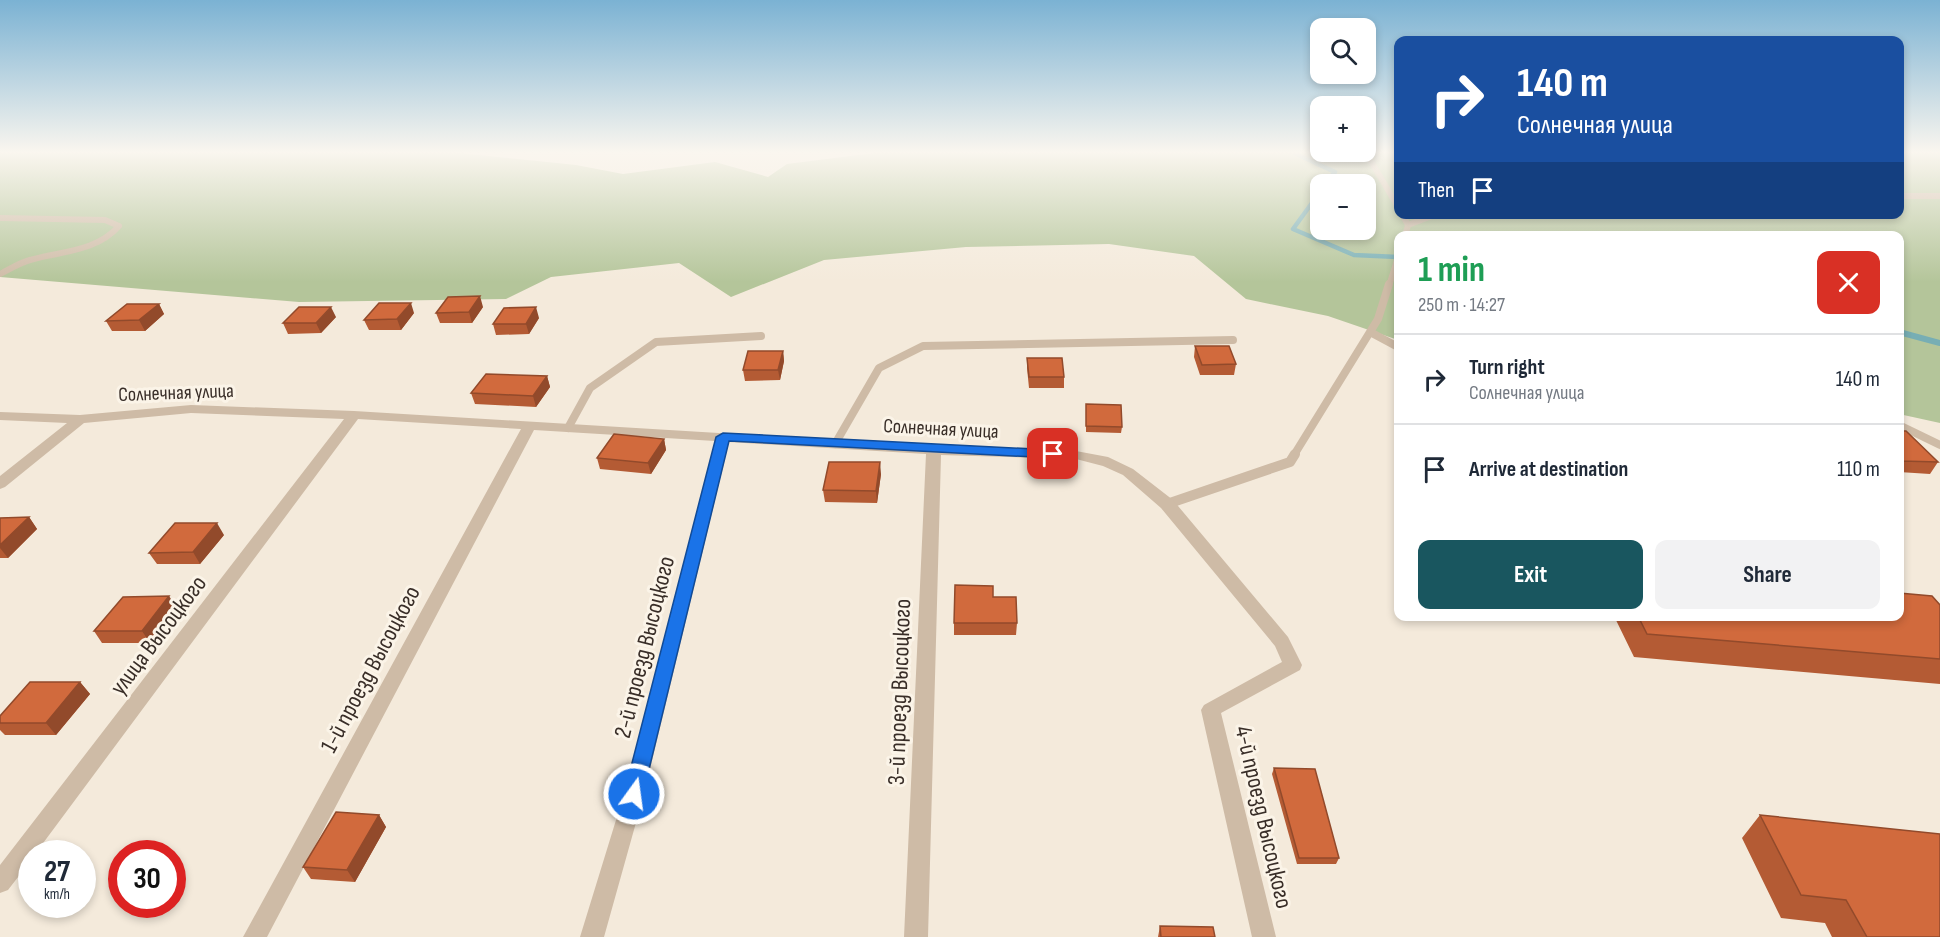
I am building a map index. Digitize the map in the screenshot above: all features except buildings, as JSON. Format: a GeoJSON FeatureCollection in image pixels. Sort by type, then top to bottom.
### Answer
{"type":"FeatureCollection","features":[{"type":"Feature","properties":{"kind":"street","name":"Солнечная улица"},"geometry":{"type":"LineString","coordinates":[[0,417],[80,419],[190,409],[354,415],[1091,458],[1108,462],[1128,472],[1167,504],[1282,642],[1293,665],[1211,710]]}},
{"type":"Feature","properties":{"kind":"street","name":"улица Высоцкого"},"geometry":{"type":"LineString","coordinates":[[0,883],[354,415]]}},
{"type":"Feature","properties":{"kind":"street"},"geometry":{"type":"LineString","coordinates":[[0,484],[80,419]]}},
{"type":"Feature","properties":{"kind":"street","name":"1-й проезд Высоцкого"},"geometry":{"type":"LineString","coordinates":[[255,937],[530,425]]}},
{"type":"Feature","properties":{"kind":"street","name":"2-й проезд Высоцкого"},"geometry":{"type":"LineString","coordinates":[[592,937],[634,794],[723,437]]}},
{"type":"Feature","properties":{"kind":"street","name":"3-й проезд Высоцкого"},"geometry":{"type":"LineString","coordinates":[[916,937],[934,450]]}},
{"type":"Feature","properties":{"kind":"street","name":"4-й проезд Высоцкого"},"geometry":{"type":"LineString","coordinates":[[1211,710],[1264,937]]}},
{"type":"Feature","properties":{"kind":"lane"},"geometry":{"type":"LineString","coordinates":[[1904,196],[1940,196]]}},
{"type":"Feature","properties":{"kind":"lane"},"geometry":{"type":"LineString","coordinates":[[0,218],[105,220],[119,226],[113,235],[93,244],[28,261],[0,274]]}},
{"type":"Feature","properties":{"kind":"lane"},"geometry":{"type":"LineString","coordinates":[[1405,219],[1408,225],[1406,231]]}},
{"type":"Feature","properties":{"kind":"lane"},"geometry":{"type":"LineString","coordinates":[[1408,225],[1424,219]]}},
{"type":"Feature","properties":{"kind":"lane"},"geometry":{"type":"LineString","coordinates":[[1167,504],[1290,462],[1378,319],[1394,269]]}},
{"type":"Feature","properties":{"kind":"lane"},"geometry":{"type":"LineString","coordinates":[[1370,332],[1394,345]]}},
{"type":"Feature","properties":{"kind":"lane"},"geometry":{"type":"LineString","coordinates":[[568,428],[590,388],[657,342],[761,336]]}},
{"type":"Feature","properties":{"kind":"lane"},"geometry":{"type":"LineString","coordinates":[[835,444],[879,368],[923,346],[1233,340]]}},
{"type":"Feature","properties":{"kind":"lane"},"geometry":{"type":"LineString","coordinates":[[1904,427],[1940,445]]}},
{"type":"Feature","properties":{"kind":"green space"},"geometry":{"type":"Polygon","coordinates":[[[0,195],[1310,195],[1310,240],[1376,240],[1376,195],[1394,195],[1394,219],[1904,219],[1904,195],[1940,195],[1940,423],[1904,415],[1904,231],[1394,231],[1394,339],[1328,316],[1246,299],[1194,256],[1109,244],[966,247],[824,260],[731,297],[679,263],[551,277],[506,299],[299,302],[0,277],[0,195]]]}},
{"type":"Feature","properties":{"kind":"waterway"},"geometry":{"type":"LineString","coordinates":[[1310,206],[1293,229],[1310,236]]}},
{"type":"Feature","properties":{"kind":"waterway"},"geometry":{"type":"LineString","coordinates":[[1319,240],[1354,255],[1394,257]]}},
{"type":"Feature","properties":{"kind":"waterway"},"geometry":{"type":"LineString","coordinates":[[1904,333],[1940,343]]}},
{"type":"Feature","properties":{"kind":"route"},"geometry":{"type":"LineString","coordinates":[[634,794],[723,437],[934,450],[1053,454]]}}]}
